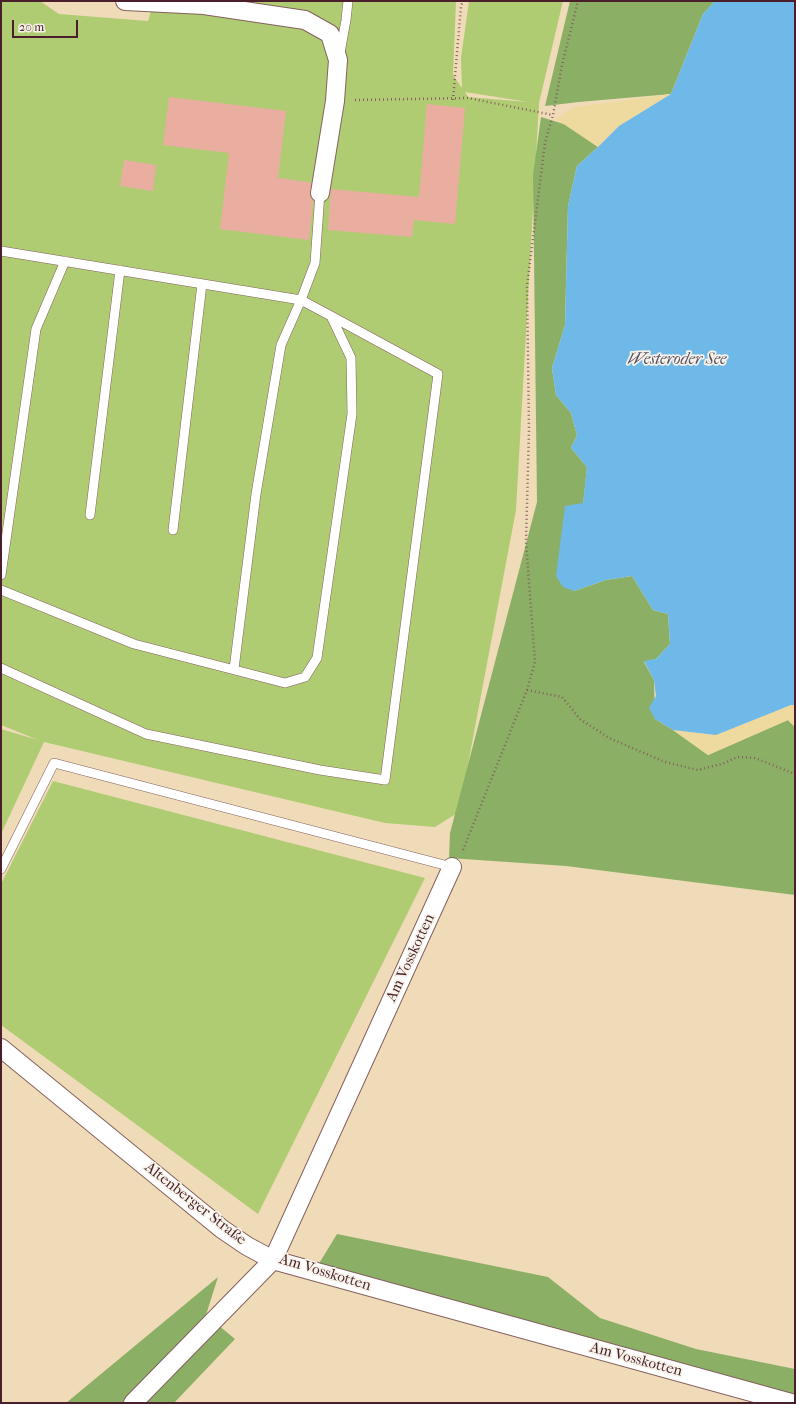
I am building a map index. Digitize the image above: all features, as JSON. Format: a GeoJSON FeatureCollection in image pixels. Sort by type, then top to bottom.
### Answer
{"type":"FeatureCollection","features":[{"type":"Feature","properties":{"kind":"street"},"geometry":{"type":"LineString","coordinates":[[125,1],[204,5],[305,20],[330,34],[338,60],[334,101],[320,193]]}},
{"type":"Feature","properties":{"kind":"street","name":"Am Vosskotten"},"geometry":{"type":"LineString","coordinates":[[452,867],[273,1260],[791,1403]]}},
{"type":"Feature","properties":{"kind":"street","name":"Altenberger Straße"},"geometry":{"type":"LineString","coordinates":[[1,1048],[222,1229],[247,1246],[273,1260]]}},
{"type":"Feature","properties":{"kind":"street"},"geometry":{"type":"LineString","coordinates":[[133,1403],[273,1260]]}},
{"type":"Feature","properties":{"kind":"lane"},"geometry":{"type":"LineString","coordinates":[[338,60],[346,20],[348,1]]}},
{"type":"Feature","properties":{"kind":"lane"},"geometry":{"type":"LineString","coordinates":[[234,669],[256,494],[281,345],[301,300],[315,263],[320,193]]}},
{"type":"Feature","properties":{"kind":"lane"},"geometry":{"type":"LineString","coordinates":[[1,251],[301,300],[438,374],[385,780],[320,770],[146,734],[1,668]]}},
{"type":"Feature","properties":{"kind":"lane"},"geometry":{"type":"LineString","coordinates":[[1,575],[36,329],[65,261]]}},
{"type":"Feature","properties":{"kind":"lane"},"geometry":{"type":"LineString","coordinates":[[90,515],[120,270]]}},
{"type":"Feature","properties":{"kind":"lane"},"geometry":{"type":"LineString","coordinates":[[173,530],[202,284]]}},
{"type":"Feature","properties":{"kind":"lane"},"geometry":{"type":"LineString","coordinates":[[1,590],[134,644],[285,683],[305,677],[317,658],[352,414],[351,358],[331,316]]}},
{"type":"Feature","properties":{"kind":"lane"},"geometry":{"type":"LineString","coordinates":[[1,869],[54,762],[452,867]]}},
{"type":"Feature","properties":{"kind":"path"},"geometry":{"type":"LineString","coordinates":[[453,100],[461,6],[463,1]]}},
{"type":"Feature","properties":{"kind":"path"},"geometry":{"type":"LineString","coordinates":[[452,867],[464,846],[527,690],[535,662],[526,542],[529,430],[527,286],[545,143],[553,115],[562,65],[578,1]]}},
{"type":"Feature","properties":{"kind":"path"},"geometry":{"type":"LineString","coordinates":[[334,101],[453,100],[468,98],[553,115]]}},
{"type":"Feature","properties":{"kind":"path"},"geometry":{"type":"LineString","coordinates":[[527,690],[562,697],[580,719],[609,738],[665,762],[698,770],[737,757],[755,758],[795,774]]}},
{"type":"Feature","properties":{"kind":"green space"},"geometry":{"type":"Polygon","coordinates":[[[1,1],[40,1],[59,14],[148,21],[154,1],[456,1],[453,75],[462,88],[461,58],[469,1],[563,1],[539,103],[516,510],[459,812],[435,827],[385,823],[44,742],[1,834],[1,729],[38,740],[1,725],[1,1]],[[465,92],[468,97],[528,102],[465,92]]]}},
{"type":"Feature","properties":{"kind":"green space"},"geometry":{"type":"Polygon","coordinates":[[[570,1],[715,1],[703,14],[671,94],[545,106],[570,1]]]}},
{"type":"Feature","properties":{"kind":"green space"},"geometry":{"type":"Polygon","coordinates":[[[541,117],[567,125],[598,147],[577,166],[568,206],[565,325],[552,368],[556,395],[571,413],[577,435],[571,448],[587,467],[574,591],[606,580],[632,576],[653,610],[668,614],[670,644],[656,659],[644,662],[654,680],[655,719],[708,755],[788,720],[795,727],[795,895],[566,866],[449,858],[450,833],[537,502],[533,175],[541,117]]]}},
{"type":"Feature","properties":{"kind":"green space"},"geometry":{"type":"Polygon","coordinates":[[[53,781],[425,878],[258,1214],[1,1025],[1,884],[53,781]]]}},
{"type":"Feature","properties":{"kind":"green space"},"geometry":{"type":"Polygon","coordinates":[[[337,1234],[548,1277],[600,1318],[696,1349],[795,1369],[795,1398],[312,1275],[337,1234]]]}},
{"type":"Feature","properties":{"kind":"green space"},"geometry":{"type":"Polygon","coordinates":[[[218,1277],[206,1315],[235,1339],[174,1403],[66,1403],[218,1277]]]}},
{"type":"Feature","properties":{"kind":"sand"},"geometry":{"type":"Polygon","coordinates":[[[671,94],[619,126],[598,147],[556,119],[575,107],[671,94]]]}},
{"type":"Feature","properties":{"kind":"sand"},"geometry":{"type":"Polygon","coordinates":[[[791,705],[795,705],[795,727],[788,720],[708,755],[673,730],[716,735],[791,705]]]}},
{"type":"Feature","properties":{"kind":"water","name":"Westeroder See"},"geometry":{"type":"Polygon","coordinates":[[[715,1],[795,1],[795,705],[791,705],[716,735],[673,730],[655,719],[649,708],[656,696],[654,680],[644,661],[656,659],[670,644],[668,614],[653,610],[632,576],[606,580],[574,591],[563,587],[556,576],[565,506],[583,503],[587,467],[571,448],[577,435],[571,413],[556,395],[552,368],[565,325],[568,206],[577,166],[619,126],[671,94],[703,14],[715,1]]]}},
{"type":"Feature","properties":{"kind":"building"},"geometry":{"type":"Polygon","coordinates":[[[169,97],[286,111],[278,178],[315,183],[309,240],[220,229],[229,153],[163,145],[169,97]]]}},
{"type":"Feature","properties":{"kind":"building"},"geometry":{"type":"Polygon","coordinates":[[[427,104],[465,108],[455,224],[414,220],[412,237],[328,230],[331,189],[419,197],[427,104]]]}},
{"type":"Feature","properties":{"kind":"building"},"geometry":{"type":"Polygon","coordinates":[[[124,160],[156,165],[153,191],[120,186],[124,160]]]}}]}
